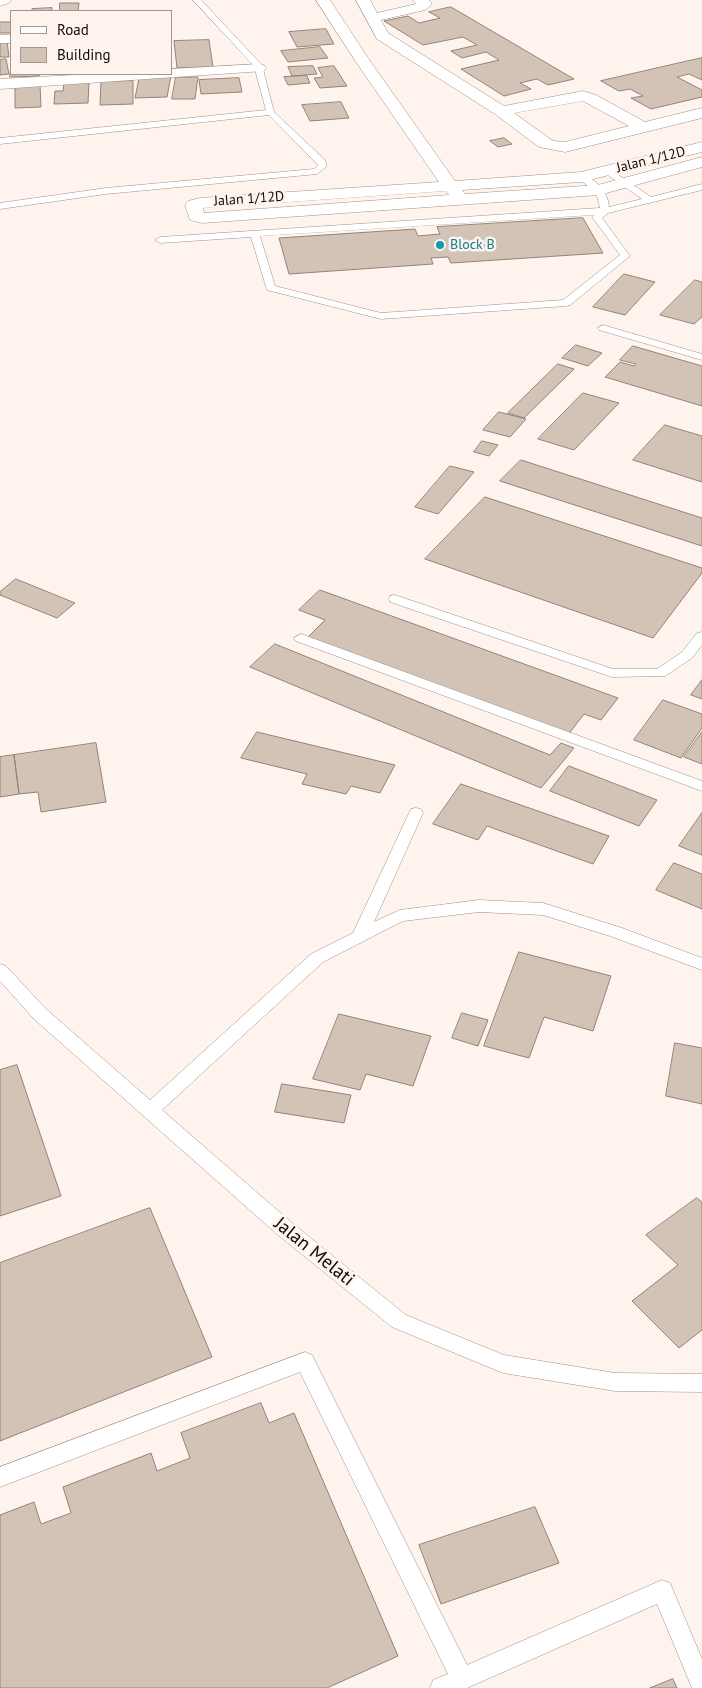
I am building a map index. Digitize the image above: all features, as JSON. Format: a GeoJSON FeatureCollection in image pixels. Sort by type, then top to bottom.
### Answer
{"type":"FeatureCollection","features":[{"type":"Feature","properties":{"kind":"street"},"geometry":{"type":"LineString","coordinates":[[0,2],[4,0]]}},
{"type":"Feature","properties":{"kind":"street"},"geometry":{"type":"LineString","coordinates":[[323,0],[363,62],[456,193]]}},
{"type":"Feature","properties":{"kind":"street"},"geometry":{"type":"LineString","coordinates":[[363,0],[382,36],[501,111],[545,144],[565,147],[702,113]]}},
{"type":"Feature","properties":{"kind":"street"},"geometry":{"type":"LineString","coordinates":[[372,18],[420,8],[425,4],[420,0]]}},
{"type":"Feature","properties":{"kind":"street"},"geometry":{"type":"LineString","coordinates":[[172,73],[260,68]]}},
{"type":"Feature","properties":{"kind":"street"},"geometry":{"type":"LineString","coordinates":[[0,84],[146,75]]}},
{"type":"Feature","properties":{"kind":"street"},"geometry":{"type":"LineString","coordinates":[[501,111],[583,96],[591,98],[644,128]]}},
{"type":"Feature","properties":{"kind":"street","name":"Jalan 1/12D"},"geometry":{"type":"LineString","coordinates":[[194,193],[196,216],[202,218],[456,193],[581,177],[702,147]]}},
{"type":"Feature","properties":{"kind":"street","name":"Jalan 1/12D"},"geometry":{"type":"LineString","coordinates":[[456,193],[599,190],[702,162]]}},
{"type":"Feature","properties":{"kind":"lane"},"geometry":{"type":"LineString","coordinates":[[0,206],[106,191],[194,193],[317,171],[323,166],[322,162],[270,112],[271,109],[260,68],[197,0]]}},
{"type":"Feature","properties":{"kind":"lane"},"geometry":{"type":"LineString","coordinates":[[0,141],[261,115],[270,112]]}},
{"type":"Feature","properties":{"kind":"lane"},"geometry":{"type":"LineString","coordinates":[[608,171],[649,200]]}},
{"type":"Feature","properties":{"kind":"lane"},"geometry":{"type":"LineString","coordinates":[[255,234],[271,288],[381,316],[566,303],[625,256],[597,217],[604,211],[605,199],[599,190],[581,177]]}},
{"type":"Feature","properties":{"kind":"lane"},"geometry":{"type":"LineString","coordinates":[[160,240],[604,211],[702,187]]}},
{"type":"Feature","properties":{"kind":"lane"},"geometry":{"type":"LineString","coordinates":[[603,328],[702,357]]}},
{"type":"Feature","properties":{"kind":"lane"},"geometry":{"type":"LineString","coordinates":[[395,599],[612,673],[660,673],[687,655],[702,636]]}},
{"type":"Feature","properties":{"kind":"lane"},"geometry":{"type":"LineString","coordinates":[[301,638],[702,786]]}},
{"type":"Feature","properties":{"kind":"lane"},"geometry":{"type":"LineString","coordinates":[[359,937],[416,813]]}},
{"type":"Feature","properties":{"kind":"lane"},"geometry":{"type":"LineString","coordinates":[[150,1110],[317,958],[400,916],[479,906],[543,909],[616,932],[702,964]]}},
{"type":"Feature","properties":{"kind":"lane","name":"Jalan Melati"},"geometry":{"type":"LineString","coordinates":[[0,970],[40,1014],[285,1229],[399,1321],[502,1364],[615,1382],[702,1383]]}},
{"type":"Feature","properties":{"kind":"lane"},"geometry":{"type":"LineString","coordinates":[[0,1477],[305,1361],[462,1679]]}},
{"type":"Feature","properties":{"kind":"lane"},"geometry":{"type":"LineString","coordinates":[[441,1688],[662,1591],[702,1686]]}},
{"type":"Feature","properties":{"kind":"building"},"geometry":{"type":"Polygon","coordinates":[[[60,3],[79,3],[78,10],[60,10],[60,3]]]}},
{"type":"Feature","properties":{"kind":"building"},"geometry":{"type":"Polygon","coordinates":[[[451,7],[574,79],[548,85],[537,79],[520,83],[531,89],[504,96],[461,69],[499,60],[486,52],[462,58],[451,51],[477,45],[463,37],[423,45],[384,21],[408,16],[419,23],[440,18],[429,12],[451,7]]]}},
{"type":"Feature","properties":{"kind":"building"},"geometry":{"type":"Polygon","coordinates":[[[52,8],[52,10],[32,10],[52,8]]]}},
{"type":"Feature","properties":{"kind":"building"},"geometry":{"type":"Polygon","coordinates":[[[0,22],[10,22],[10,33],[0,33],[0,22]]]}},
{"type":"Feature","properties":{"kind":"building"},"geometry":{"type":"Polygon","coordinates":[[[326,29],[334,44],[297,47],[289,32],[326,29]]]}},
{"type":"Feature","properties":{"kind":"building"},"geometry":{"type":"Polygon","coordinates":[[[209,40],[213,67],[177,68],[174,41],[209,40]]]}},
{"type":"Feature","properties":{"kind":"building"},"geometry":{"type":"Polygon","coordinates":[[[7,41],[9,57],[0,57],[0,42],[7,41]]]}},
{"type":"Feature","properties":{"kind":"building"},"geometry":{"type":"Polygon","coordinates":[[[320,47],[328,58],[288,62],[281,51],[320,47]]]}},
{"type":"Feature","properties":{"kind":"building"},"geometry":{"type":"Polygon","coordinates":[[[702,58],[702,80],[689,74],[677,77],[702,90],[702,97],[651,109],[631,98],[643,96],[630,89],[619,91],[601,81],[702,58]]]}},
{"type":"Feature","properties":{"kind":"building"},"geometry":{"type":"Polygon","coordinates":[[[6,59],[9,74],[0,75],[0,60],[6,59]]]}},
{"type":"Feature","properties":{"kind":"building"},"geometry":{"type":"Polygon","coordinates":[[[313,66],[317,74],[292,76],[288,67],[313,66]]]}},
{"type":"Feature","properties":{"kind":"building"},"geometry":{"type":"Polygon","coordinates":[[[334,66],[347,86],[320,88],[314,78],[323,77],[318,68],[334,66]]]}},
{"type":"Feature","properties":{"kind":"building"},"geometry":{"type":"Polygon","coordinates":[[[10,75],[40,75],[39,76],[10,77],[10,75]]]}},
{"type":"Feature","properties":{"kind":"building"},"geometry":{"type":"Polygon","coordinates":[[[171,76],[167,97],[135,98],[139,78],[171,76]]]}},
{"type":"Feature","properties":{"kind":"building"},"geometry":{"type":"Polygon","coordinates":[[[307,76],[310,83],[288,85],[284,77],[307,76]]]}},
{"type":"Feature","properties":{"kind":"building"},"geometry":{"type":"Polygon","coordinates":[[[176,77],[198,77],[195,99],[172,99],[176,77]]]}},
{"type":"Feature","properties":{"kind":"building"},"geometry":{"type":"Polygon","coordinates":[[[239,78],[242,92],[201,94],[199,80],[239,78]]]}},
{"type":"Feature","properties":{"kind":"building"},"geometry":{"type":"Polygon","coordinates":[[[133,81],[133,104],[100,105],[101,82],[133,81]]]}},
{"type":"Feature","properties":{"kind":"building"},"geometry":{"type":"Polygon","coordinates":[[[89,82],[88,103],[54,104],[55,91],[63,91],[64,83],[89,82]]]}},
{"type":"Feature","properties":{"kind":"building"},"geometry":{"type":"Polygon","coordinates":[[[40,85],[41,107],[15,108],[15,86],[40,85]]]}},
{"type":"Feature","properties":{"kind":"building"},"geometry":{"type":"Polygon","coordinates":[[[341,102],[349,118],[310,121],[302,105],[341,102]]]}},
{"type":"Feature","properties":{"kind":"building"},"geometry":{"type":"Polygon","coordinates":[[[504,138],[512,144],[498,147],[490,141],[504,138]]]}},
{"type":"Feature","properties":{"kind":"building","name":"Block B"},"geometry":{"type":"Polygon","coordinates":[[[583,218],[603,253],[451,263],[448,257],[431,258],[433,264],[289,274],[279,238],[415,229],[418,236],[440,234],[437,227],[583,218]]]}},
{"type":"Feature","properties":{"kind":"building"},"geometry":{"type":"Polygon","coordinates":[[[624,274],[655,282],[625,315],[593,307],[624,274]]]}},
{"type":"Feature","properties":{"kind":"building"},"geometry":{"type":"Polygon","coordinates":[[[695,280],[702,282],[702,317],[694,324],[660,315],[695,280]]]}},
{"type":"Feature","properties":{"kind":"building"},"geometry":{"type":"Polygon","coordinates":[[[576,345],[602,353],[588,366],[562,358],[576,345]]]}},
{"type":"Feature","properties":{"kind":"building"},"geometry":{"type":"Polygon","coordinates":[[[633,346],[702,366],[702,406],[605,377],[620,362],[634,366],[636,364],[620,360],[633,346]]]}},
{"type":"Feature","properties":{"kind":"building"},"geometry":{"type":"Polygon","coordinates":[[[558,364],[574,369],[524,418],[508,413],[558,364]]]}},
{"type":"Feature","properties":{"kind":"building"},"geometry":{"type":"Polygon","coordinates":[[[583,393],[619,403],[574,450],[538,439],[583,393]]]}},
{"type":"Feature","properties":{"kind":"building"},"geometry":{"type":"Polygon","coordinates":[[[499,412],[526,419],[510,437],[483,430],[499,412]]]}},
{"type":"Feature","properties":{"kind":"building"},"geometry":{"type":"Polygon","coordinates":[[[665,425],[702,436],[702,482],[633,460],[665,425]]]}},
{"type":"Feature","properties":{"kind":"building"},"geometry":{"type":"Polygon","coordinates":[[[482,441],[498,445],[489,456],[474,452],[482,441]]]}},
{"type":"Feature","properties":{"kind":"building"},"geometry":{"type":"Polygon","coordinates":[[[521,460],[702,518],[702,546],[500,481],[521,460]]]}},
{"type":"Feature","properties":{"kind":"building"},"geometry":{"type":"Polygon","coordinates":[[[450,466],[474,472],[438,514],[415,507],[450,466]]]}},
{"type":"Feature","properties":{"kind":"building"},"geometry":{"type":"Polygon","coordinates":[[[485,497],[702,568],[702,573],[653,638],[425,559],[485,497]]]}},
{"type":"Feature","properties":{"kind":"building"},"geometry":{"type":"Polygon","coordinates":[[[16,579],[75,603],[57,618],[0,595],[0,592],[16,579]]]}},
{"type":"Feature","properties":{"kind":"building"},"geometry":{"type":"Polygon","coordinates":[[[320,590],[618,698],[601,720],[584,714],[568,735],[308,637],[325,620],[299,610],[320,590]]]}},
{"type":"Feature","properties":{"kind":"building"},"geometry":{"type":"Polygon","coordinates":[[[275,644],[550,755],[561,743],[574,748],[541,788],[250,667],[275,644]]]}},
{"type":"Feature","properties":{"kind":"building"},"geometry":{"type":"Polygon","coordinates":[[[702,680],[702,699],[691,695],[702,680]]]}},
{"type":"Feature","properties":{"kind":"building"},"geometry":{"type":"Polygon","coordinates":[[[663,700],[702,714],[702,728],[681,758],[634,740],[663,700]]]}},
{"type":"Feature","properties":{"kind":"building"},"geometry":{"type":"Polygon","coordinates":[[[257,732],[395,765],[380,793],[351,786],[346,794],[302,784],[307,774],[241,758],[257,732]]]}},
{"type":"Feature","properties":{"kind":"building"},"geometry":{"type":"Polygon","coordinates":[[[702,732],[702,764],[684,757],[702,732]]]}},
{"type":"Feature","properties":{"kind":"building"},"geometry":{"type":"Polygon","coordinates":[[[96,743],[106,802],[41,812],[38,792],[19,794],[14,755],[96,743]]]}},
{"type":"Feature","properties":{"kind":"building"},"geometry":{"type":"Polygon","coordinates":[[[14,755],[19,794],[0,797],[0,757],[14,755]]]}},
{"type":"Feature","properties":{"kind":"building"},"geometry":{"type":"Polygon","coordinates":[[[569,766],[657,800],[639,826],[550,791],[569,766]]]}},
{"type":"Feature","properties":{"kind":"building"},"geometry":{"type":"Polygon","coordinates":[[[461,784],[609,836],[593,864],[487,826],[478,840],[433,824],[461,784]]]}},
{"type":"Feature","properties":{"kind":"building"},"geometry":{"type":"Polygon","coordinates":[[[702,813],[702,855],[679,846],[702,813]]]}},
{"type":"Feature","properties":{"kind":"building"},"geometry":{"type":"Polygon","coordinates":[[[674,863],[702,874],[702,909],[656,890],[674,863]]]}},
{"type":"Feature","properties":{"kind":"building"},"geometry":{"type":"Polygon","coordinates":[[[519,952],[611,976],[593,1031],[544,1017],[529,1058],[484,1046],[519,952]]]}},
{"type":"Feature","properties":{"kind":"building"},"geometry":{"type":"Polygon","coordinates":[[[462,1013],[488,1020],[478,1046],[452,1038],[462,1013]]]}},
{"type":"Feature","properties":{"kind":"building"},"geometry":{"type":"Polygon","coordinates":[[[339,1014],[431,1036],[413,1086],[366,1074],[360,1090],[313,1079],[339,1014]]]}},
{"type":"Feature","properties":{"kind":"building"},"geometry":{"type":"Polygon","coordinates":[[[675,1043],[702,1048],[702,1104],[666,1096],[675,1043]]]}},
{"type":"Feature","properties":{"kind":"building"},"geometry":{"type":"Polygon","coordinates":[[[17,1065],[61,1196],[0,1216],[0,1070],[17,1065]]]}},
{"type":"Feature","properties":{"kind":"building"},"geometry":{"type":"Polygon","coordinates":[[[282,1084],[351,1095],[344,1123],[275,1112],[282,1084]]]}},
{"type":"Feature","properties":{"kind":"building"},"geometry":{"type":"Polygon","coordinates":[[[697,1198],[702,1202],[702,1330],[679,1348],[632,1301],[678,1265],[646,1235],[697,1198]]]}},
{"type":"Feature","properties":{"kind":"building"},"geometry":{"type":"Polygon","coordinates":[[[150,1208],[212,1357],[0,1441],[0,1263],[150,1208]]]}},
{"type":"Feature","properties":{"kind":"building"},"geometry":{"type":"Polygon","coordinates":[[[261,1403],[269,1423],[294,1413],[398,1656],[327,1688],[0,1688],[0,1515],[34,1502],[41,1524],[71,1513],[63,1487],[151,1453],[157,1471],[190,1458],[181,1433],[261,1403]]]}},
{"type":"Feature","properties":{"kind":"building"},"geometry":{"type":"Polygon","coordinates":[[[535,1507],[559,1563],[441,1604],[419,1545],[535,1507]]]}},
{"type":"Feature","properties":{"kind":"building"},"geometry":{"type":"Polygon","coordinates":[[[673,1679],[677,1688],[650,1688],[673,1679]]]}},
{"type":"Feature","properties":{"kind":"place","name":"Block B"},"geometry":{"type":"Point","coordinates":[440,245]}}]}
